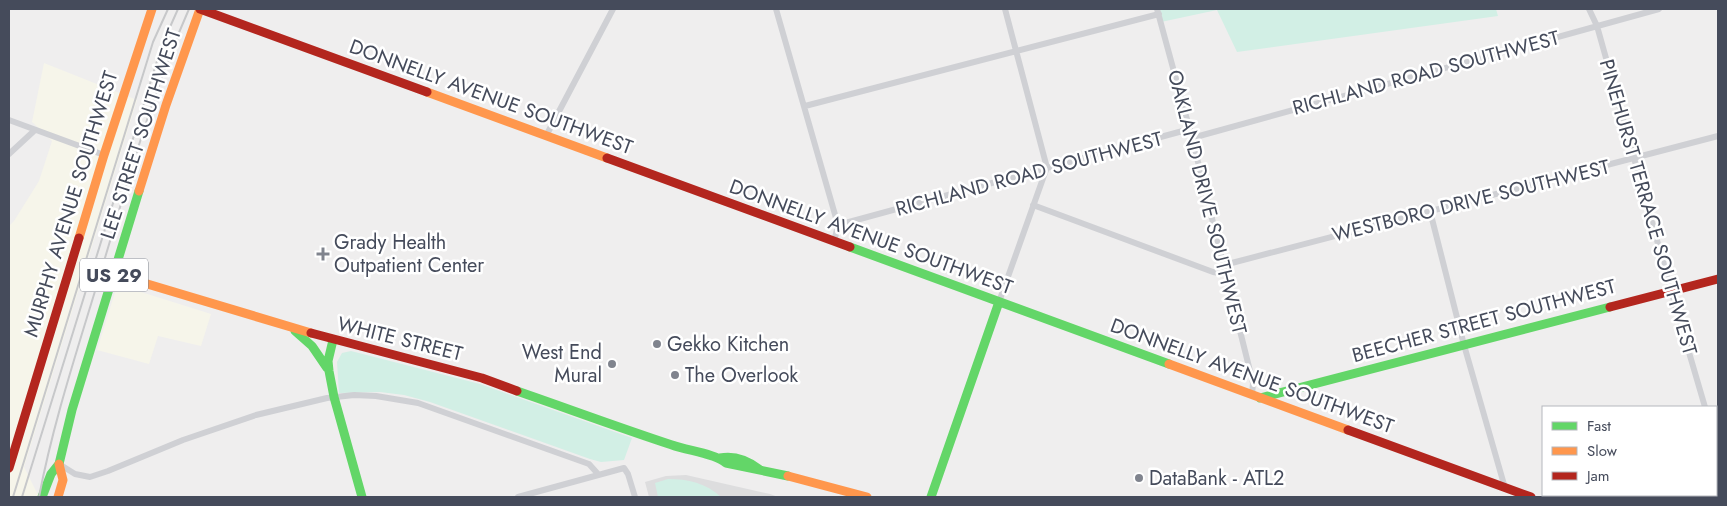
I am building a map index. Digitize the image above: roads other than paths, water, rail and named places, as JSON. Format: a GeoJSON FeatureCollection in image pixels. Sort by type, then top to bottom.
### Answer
{"type":"FeatureCollection","features":[{"type":"Feature","properties":{"kind":"street","name":"MURPHY AVENUE SOUTHWEST"},"geometry":{"type":"LineString","coordinates":[[9,468],[119,106],[152,9]]}},
{"type":"Feature","properties":{"kind":"street","name":"DONNELLY AVENUE SOUTHWEST"},"geometry":{"type":"LineString","coordinates":[[200,9],[1530,497]]}},
{"type":"Feature","properties":{"kind":"street","name":"LEE STREET SOUTHWEST"},"geometry":{"type":"LineString","coordinates":[[42,497],[51,474],[59,464],[72,410],[162,117],[200,9]]}},
{"type":"Feature","properties":{"kind":"street"},"geometry":{"type":"LineString","coordinates":[[546,136],[613,9]]}},
{"type":"Feature","properties":{"kind":"street"},"geometry":{"type":"LineString","coordinates":[[776,9],[838,226],[834,242]]}},
{"type":"Feature","properties":{"kind":"street"},"geometry":{"type":"LineString","coordinates":[[931,497],[1046,170],[1005,9]]}},
{"type":"Feature","properties":{"kind":"street","name":"PINEHURST TERRACE SOUTHWEST"},"geometry":{"type":"LineString","coordinates":[[1589,9],[1597,26],[1705,406]]}},
{"type":"Feature","properties":{"kind":"street","name":"RICHLAND ROAD SOUTHWEST"},"geometry":{"type":"LineString","coordinates":[[1192,138],[1659,9]]}},
{"type":"Feature","properties":{"kind":"street"},"geometry":{"type":"LineString","coordinates":[[805,106],[1016,51],[1158,11]]}},
{"type":"Feature","properties":{"kind":"street","name":"OAKLAND DRIVE SOUTHWEST"},"geometry":{"type":"LineString","coordinates":[[1158,11],[1190,129],[1256,396]]}},
{"type":"Feature","properties":{"kind":"street"},"geometry":{"type":"LineString","coordinates":[[9,120],[104,155]]}},
{"type":"Feature","properties":{"kind":"street","name":"RICHLAND ROAD SOUTHWEST"},"geometry":{"type":"LineString","coordinates":[[838,226],[1190,129]]}},
{"type":"Feature","properties":{"kind":"street"},"geometry":{"type":"LineString","coordinates":[[9,154],[35,130]]}},
{"type":"Feature","properties":{"kind":"street","name":"WESTBORO DRIVE SOUTHWEST"},"geometry":{"type":"LineString","coordinates":[[1224,265],[1718,136]]}},
{"type":"Feature","properties":{"kind":"street"},"geometry":{"type":"LineString","coordinates":[[1033,205],[1213,272],[1226,274]]}},
{"type":"Feature","properties":{"kind":"street"},"geometry":{"type":"LineString","coordinates":[[1430,211],[1464,345],[1505,488]]}},
{"type":"Feature","properties":{"kind":"street","name":"WHITE STREET"},"geometry":{"type":"LineString","coordinates":[[114,274],[332,340],[482,378],[674,446],[720,458],[728,456],[749,461],[759,469],[867,497]]}},
{"type":"Feature","properties":{"kind":"street","name":"BEECHER STREET SOUTHWEST"},"geometry":{"type":"LineString","coordinates":[[1256,396],[1464,345],[1718,279]]}},
{"type":"Feature","properties":{"kind":"street"},"geometry":{"type":"LineString","coordinates":[[291,328],[312,346],[329,371]]}},
{"type":"Feature","properties":{"kind":"street"},"geometry":{"type":"LineString","coordinates":[[332,340],[328,361],[329,371],[334,397],[362,497]]}},
{"type":"Feature","properties":{"kind":"street"},"geometry":{"type":"LineString","coordinates":[[59,464],[75,474],[90,477],[183,440],[256,415],[334,397],[376,396],[418,403],[589,464],[598,474]]}},
{"type":"Feature","properties":{"kind":"street","name":"US 29"},"geometry":{"type":"LineString","coordinates":[[58,497],[63,480],[59,464]]}},
{"type":"Feature","properties":{"kind":"street"},"geometry":{"type":"LineString","coordinates":[[518,497],[624,468],[628,474],[635,497]]}},
{"type":"Feature","properties":{"kind":"railway"},"geometry":{"type":"LineString","coordinates":[[13,497],[153,42],[168,9]]}},
{"type":"Feature","properties":{"kind":"railway"},"geometry":{"type":"LineString","coordinates":[[22,497],[162,45],[178,9]]}},
{"type":"Feature","properties":{"kind":"railway"},"geometry":{"type":"LineString","coordinates":[[39,497],[66,387],[129,176],[151,108],[189,9]]}},
{"type":"Feature","properties":{"kind":"place","name":"Grady Health Outpatient Center"},"geometry":{"type":"Point","coordinates":[323,254]}},
{"type":"Feature","properties":{"kind":"place","name":"Gekko Kitchen"},"geometry":{"type":"Point","coordinates":[657,344]}},
{"type":"Feature","properties":{"kind":"place","name":"West End Mural"},"geometry":{"type":"Point","coordinates":[612,364]}},
{"type":"Feature","properties":{"kind":"place","name":"The Overlook"},"geometry":{"type":"Point","coordinates":[675,375]}},
{"type":"Feature","properties":{"kind":"place","name":"DataBank - ATL2"},"geometry":{"type":"Point","coordinates":[1139,478]}}]}
